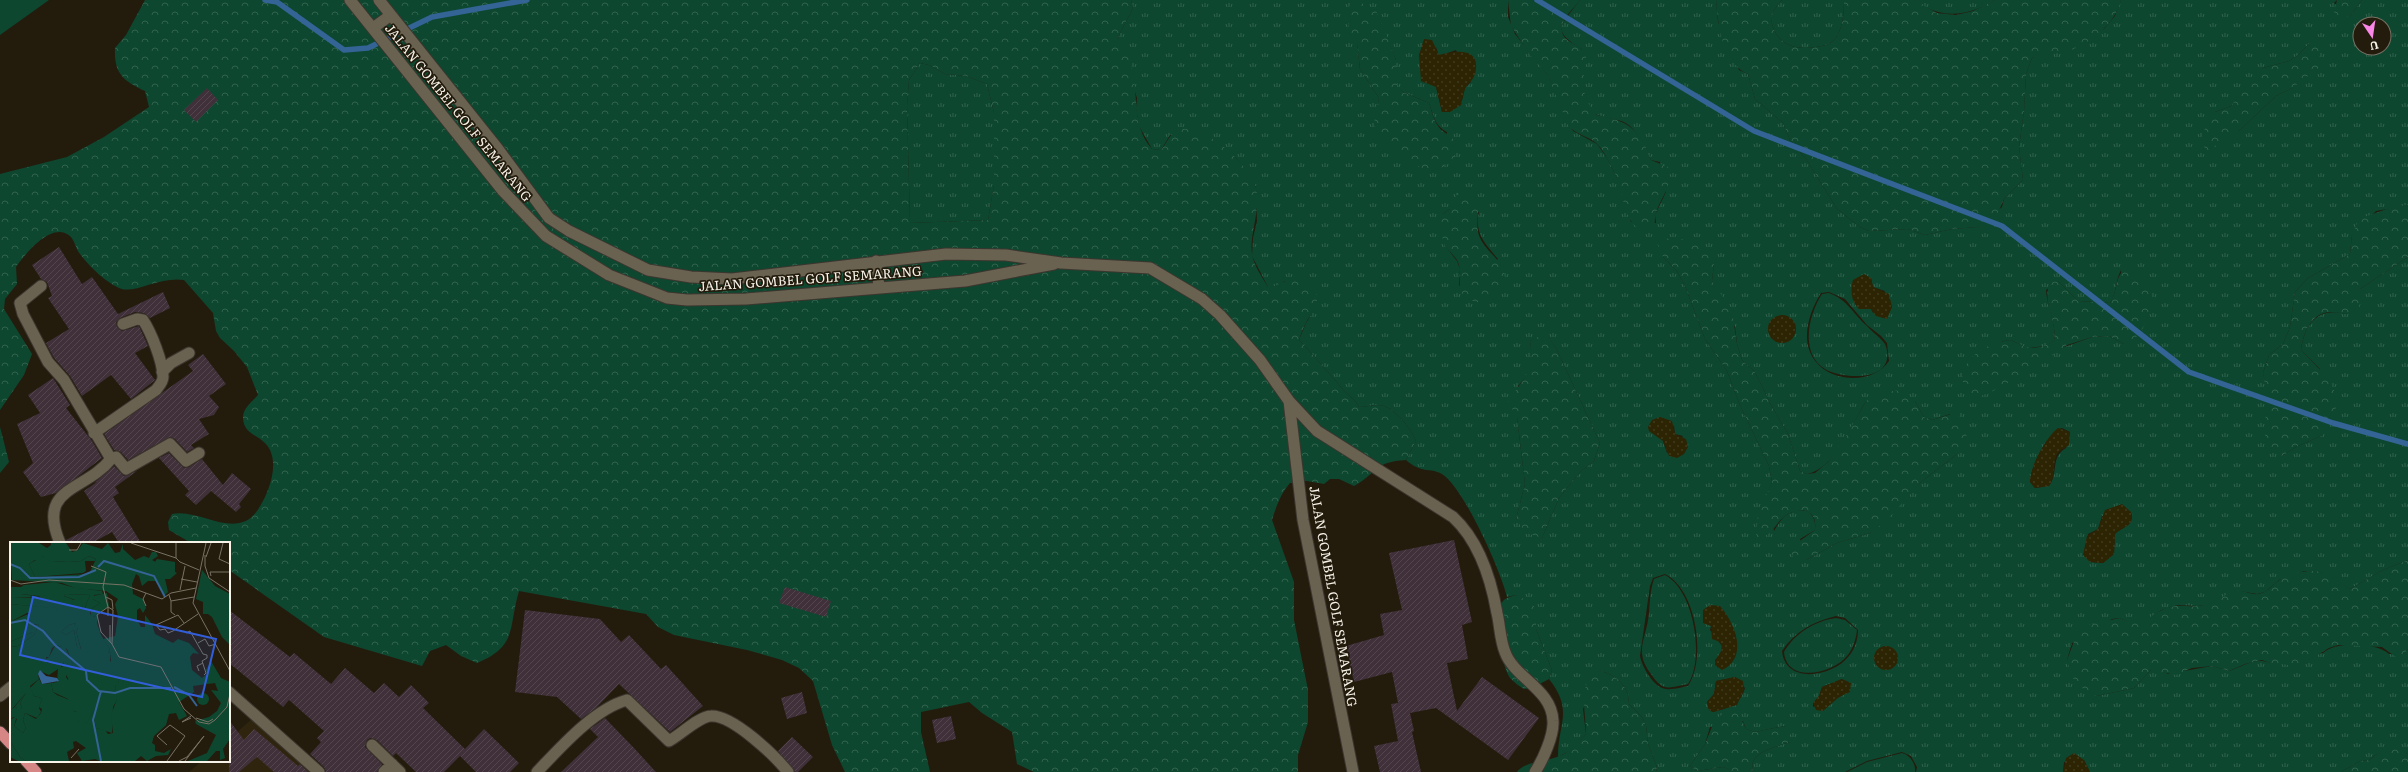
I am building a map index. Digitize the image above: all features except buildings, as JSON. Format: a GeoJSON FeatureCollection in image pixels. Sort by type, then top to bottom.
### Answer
{"type":"FeatureCollection","features":[{"type":"Feature","properties":{"kind":"highway"},"geometry":{"type":"LineString","coordinates":[[0,732],[10,743]]}},
{"type":"Feature","properties":{"kind":"highway"},"geometry":{"type":"LineString","coordinates":[[27,762],[36,772]]}},
{"type":"Feature","properties":{"kind":"street","name":"JALAN GOMBEL GOLF SEMARANG"},"geometry":{"type":"LineString","coordinates":[[350,0],[503,191],[546,236],[609,275],[667,298],[687,300],[746,299],[879,286],[965,281],[1060,263]]}},
{"type":"Feature","properties":{"kind":"street","name":"JALAN GOMBEL GOLF SEMARANG"},"geometry":{"type":"LineString","coordinates":[[379,0],[498,150],[549,218],[569,231],[648,270],[691,278],[732,279],[946,254],[1006,255],[1060,263],[1150,268],[1157,270],[1202,299],[1220,315],[1260,360],[1289,401],[1316,431],[1453,517],[1469,535],[1493,592],[1505,652],[1518,670],[1542,694],[1550,709],[1553,721],[1547,747],[1535,772]]}},
{"type":"Feature","properties":{"kind":"street"},"geometry":{"type":"LineString","coordinates":[[376,31],[391,15]]}},
{"type":"Feature","properties":{"kind":"street"},"geometry":{"type":"LineString","coordinates":[[876,261],[879,286]]}},
{"type":"Feature","properties":{"kind":"street"},"geometry":{"type":"LineString","coordinates":[[642,288],[648,270]]}},
{"type":"Feature","properties":{"kind":"street"},"geometry":{"type":"LineString","coordinates":[[41,286],[20,304],[23,314],[48,362],[64,380],[94,433],[112,459]]}},
{"type":"Feature","properties":{"kind":"street"},"geometry":{"type":"LineString","coordinates":[[94,433],[156,390],[161,384],[162,372],[153,339],[143,320],[137,318],[123,324]]}},
{"type":"Feature","properties":{"kind":"street"},"geometry":{"type":"LineString","coordinates":[[162,372],[171,363],[189,353]]}},
{"type":"Feature","properties":{"kind":"street","name":"JALAN GOMBEL GOLF SEMARANG"},"geometry":{"type":"LineString","coordinates":[[1289,401],[1304,520],[1353,772]]}},
{"type":"Feature","properties":{"kind":"street"},"geometry":{"type":"LineString","coordinates":[[60,542],[54,529],[53,512],[57,500],[112,459],[116,458],[126,469],[170,444],[186,461],[199,453]]}},
{"type":"Feature","properties":{"kind":"street"},"geometry":{"type":"LineString","coordinates":[[0,696],[10,688]]}},
{"type":"Feature","properties":{"kind":"street"},"geometry":{"type":"LineString","coordinates":[[230,693],[319,772]]}},
{"type":"Feature","properties":{"kind":"street"},"geometry":{"type":"LineString","coordinates":[[537,772],[557,751],[597,716],[616,703],[627,700],[669,741],[702,718],[711,716],[727,720],[745,732],[788,772]]}},
{"type":"Feature","properties":{"kind":"street"},"geometry":{"type":"LineString","coordinates":[[372,745],[388,768],[400,772]]}},
{"type":"Feature","properties":{"kind":"shaded area"},"geometry":{"type":"Polygon","coordinates":[[[252,719],[313,772],[189,772],[201,762],[230,762],[230,738],[252,719]]]}},
{"type":"Feature","properties":{"kind":"green space"},"geometry":{"type":"Polygon","coordinates":[[[0,0],[49,0],[0,35],[0,0]]]}},
{"type":"Feature","properties":{"kind":"green space"},"geometry":{"type":"Polygon","coordinates":[[[145,0],[1131,0],[1133,8],[1118,37],[1128,56],[1132,71],[1140,128],[1145,139],[1152,149],[1161,150],[1170,136],[1178,130],[1188,129],[1200,132],[1224,147],[1245,168],[1256,188],[1257,197],[1252,238],[1252,254],[1256,267],[1268,287],[1294,279],[1300,279],[1309,283],[1315,291],[1317,301],[1316,307],[1307,321],[1299,340],[1359,407],[1378,405],[1390,409],[1406,424],[1416,441],[1406,460],[1395,461],[1382,465],[1354,486],[1339,479],[1330,479],[1324,484],[1307,481],[1290,483],[1281,496],[1275,510],[1272,520],[1294,582],[1294,620],[1308,690],[1308,722],[1298,755],[1298,772],[1034,772],[1017,764],[1012,732],[982,713],[969,702],[921,712],[921,732],[930,772],[845,772],[832,745],[813,681],[799,668],[782,660],[747,650],[674,635],[658,627],[646,614],[519,591],[512,626],[505,643],[490,657],[477,663],[461,656],[446,645],[430,651],[422,666],[324,637],[230,571],[230,542],[189,542],[169,530],[168,522],[172,514],[183,513],[228,524],[239,523],[248,519],[257,511],[266,496],[272,477],[273,468],[273,458],[270,450],[265,443],[245,427],[243,414],[258,395],[247,367],[234,351],[220,338],[216,331],[213,313],[184,280],[167,280],[134,289],[122,289],[104,279],[93,269],[79,252],[71,237],[64,233],[56,232],[40,240],[16,267],[17,284],[5,299],[4,309],[32,354],[24,375],[0,410],[0,174],[67,157],[104,137],[149,107],[145,91],[130,83],[118,70],[115,57],[115,48],[126,35],[145,0]],[[920,63],[909,80],[907,106],[910,223],[988,220],[994,185],[994,113],[987,84],[966,76],[945,74],[929,65],[920,63]]]}},
{"type":"Feature","properties":{"kind":"green space"},"geometry":{"type":"Polygon","coordinates":[[[1131,0],[1508,0],[1508,17],[1515,34],[1547,74],[1573,131],[1597,144],[1607,158],[1619,182],[1631,222],[1656,223],[1655,215],[1666,192],[1660,162],[1651,160],[1640,138],[1626,123],[1619,120],[1602,117],[1592,111],[1587,104],[1583,86],[1582,49],[1565,36],[1562,31],[1562,26],[1564,21],[1580,0],[1716,0],[1718,22],[1739,70],[1748,74],[1755,99],[1783,123],[1790,140],[1806,159],[1837,209],[1860,227],[1869,231],[1908,229],[1925,235],[1952,229],[1978,227],[2002,207],[2004,199],[2023,180],[2019,147],[2024,111],[2026,74],[2032,58],[2041,54],[2059,52],[2104,29],[2115,16],[2121,0],[2337,0],[2334,3],[2350,16],[2362,0],[2408,0],[2408,205],[2376,211],[2352,235],[2350,254],[2308,278],[2295,292],[2290,327],[2283,344],[2269,355],[2263,373],[2282,456],[2296,447],[2323,435],[2320,369],[2301,350],[2306,332],[2314,319],[2321,315],[2336,312],[2346,314],[2360,297],[2360,289],[2408,257],[2408,560],[2383,570],[2350,589],[2321,572],[2304,571],[2279,580],[2265,592],[2257,594],[2239,591],[2206,605],[2178,605],[2161,610],[2147,621],[2138,623],[2129,623],[2120,618],[2112,619],[2072,643],[2067,660],[2097,696],[2134,688],[2151,670],[2160,670],[2168,674],[2212,666],[2229,671],[2254,662],[2265,661],[2270,663],[2323,653],[2337,646],[2356,644],[2375,647],[2389,654],[2404,654],[2408,649],[2408,754],[2392,751],[2379,753],[2369,760],[2360,761],[2341,772],[2090,772],[2084,760],[2064,762],[2063,772],[1916,772],[1917,767],[1911,756],[1902,752],[1867,761],[1845,772],[1753,772],[1752,765],[1758,755],[1771,748],[1790,742],[1784,726],[1755,732],[1746,729],[1743,721],[1710,727],[1705,744],[1690,766],[1697,771],[1723,767],[1732,770],[1732,772],[1656,772],[1657,767],[1648,744],[1646,725],[1642,717],[1629,704],[1627,692],[1621,682],[1612,675],[1600,671],[1583,709],[1586,734],[1573,749],[1558,757],[1563,709],[1557,690],[1549,679],[1552,670],[1536,629],[1536,612],[1516,595],[1507,597],[1490,550],[1471,512],[1451,482],[1442,474],[1421,469],[1406,460],[1416,441],[1401,418],[1384,406],[1376,405],[1359,407],[1299,340],[1306,323],[1315,308],[1285,281],[1277,287],[1268,287],[1252,256],[1253,238],[1257,221],[1256,187],[1236,158],[1170,135],[1161,150],[1152,149],[1139,126],[1136,108],[1137,98],[1118,37],[1133,8],[1131,0]],[[1375,11],[1357,44],[1360,69],[1379,98],[1378,107],[1415,163],[1431,171],[1446,165],[1447,132],[1437,123],[1429,103],[1403,92],[1396,85],[1396,60],[1375,11]],[[2310,43],[2297,56],[2289,61],[2263,68],[2231,106],[2215,112],[2239,131],[2276,96],[2292,88],[2310,43]],[[1436,47],[1436,87],[1442,112],[1461,105],[1465,88],[1471,82],[1456,50],[1439,56],[1436,47]],[[1450,209],[1443,214],[1446,247],[1457,261],[1460,269],[1459,286],[1498,259],[1485,243],[1479,232],[1479,212],[1450,209]],[[1663,257],[1677,271],[1685,286],[1705,339],[1727,371],[1739,403],[1769,466],[1772,482],[1766,498],[1774,531],[1785,516],[1797,511],[1807,511],[1813,518],[1815,530],[1800,539],[1806,560],[1837,543],[1870,533],[1921,482],[1957,454],[1950,414],[1932,420],[1924,417],[1915,401],[1866,401],[1849,433],[1835,454],[1817,470],[1807,474],[1800,471],[1788,434],[1771,405],[1755,372],[1742,360],[1737,344],[1735,327],[1712,281],[1714,263],[1663,257]],[[2121,270],[2114,295],[2110,303],[2078,301],[2058,281],[2046,290],[2053,322],[2055,335],[2054,341],[2045,346],[2027,348],[2011,340],[2003,341],[1971,358],[2059,349],[2092,337],[2109,336],[2124,344],[2121,270]],[[1871,278],[1868,308],[1871,309],[1873,313],[1885,291],[1873,287],[1871,278]],[[1829,292],[1821,293],[1810,318],[1807,336],[1811,354],[1816,362],[1823,369],[1832,374],[1843,377],[1864,377],[1874,374],[1882,369],[1889,361],[1887,343],[1881,336],[1867,325],[1845,299],[1829,292]],[[1546,334],[1530,341],[1532,356],[1530,372],[1518,386],[1517,417],[1525,484],[1516,519],[1542,538],[1559,498],[1581,471],[1594,461],[1600,443],[1556,348],[1546,334]],[[1674,425],[1663,441],[1667,453],[1683,436],[1675,434],[1674,425]],[[2062,428],[2051,436],[2036,459],[2033,468],[2030,482],[2035,488],[2049,486],[2054,476],[2056,461],[2061,452],[2066,448],[2070,432],[2062,428]],[[2132,514],[2102,516],[2098,529],[2088,534],[2090,562],[2103,563],[2114,554],[2115,534],[2129,524],[2132,519],[2132,514]],[[1665,574],[1653,578],[1650,586],[1640,656],[1643,666],[1653,681],[1662,688],[1672,689],[1688,686],[1694,674],[1697,659],[1695,625],[1691,609],[1676,582],[1665,574]],[[1836,616],[1812,624],[1792,638],[1782,651],[1785,662],[1791,669],[1800,673],[1822,673],[1832,669],[1842,663],[1849,656],[1856,644],[1858,630],[1845,618],[1836,616]],[[1707,624],[1711,626],[1710,630],[1722,646],[1721,654],[1715,660],[1718,668],[1736,635],[1707,624]],[[1735,677],[1716,681],[1714,694],[1707,702],[1709,710],[1713,712],[1724,709],[1737,702],[1743,694],[1745,688],[1735,677]],[[1842,679],[1822,687],[1819,696],[1813,703],[1813,707],[1842,696],[1842,679]]]}},
{"type":"Feature","properties":{"kind":"green space"},"geometry":{"type":"Polygon","coordinates":[[[1508,0],[1580,0],[1565,18],[1562,31],[1566,39],[1582,49],[1586,57],[1584,90],[1587,100],[1597,115],[1624,123],[1634,130],[1644,143],[1651,160],[1668,167],[1668,185],[1658,207],[1653,228],[1643,229],[1636,226],[1630,220],[1626,212],[1618,182],[1604,153],[1596,143],[1574,131],[1568,125],[1547,74],[1530,55],[1511,26],[1508,0]]]}},
{"type":"Feature","properties":{"kind":"green space"},"geometry":{"type":"Polygon","coordinates":[[[1716,0],[1782,0],[1775,8],[1771,18],[1776,33],[1780,39],[1790,45],[1809,48],[1823,46],[1833,41],[1836,37],[1841,27],[1844,0],[1914,0],[1937,13],[1956,15],[1973,11],[1995,0],[2121,0],[2114,17],[2101,31],[2086,43],[2069,51],[2041,55],[2032,58],[2026,74],[2024,111],[2019,147],[2023,180],[2004,199],[1997,215],[1978,227],[1952,229],[1925,235],[1908,229],[1869,231],[1860,227],[1837,209],[1806,159],[1790,140],[1783,123],[1755,99],[1748,74],[1739,69],[1732,61],[1720,32],[1716,0]]]}},
{"type":"Feature","properties":{"kind":"green space"},"geometry":{"type":"Polygon","coordinates":[[[1782,0],[1844,0],[1841,27],[1836,37],[1833,41],[1827,44],[1809,48],[1796,47],[1780,39],[1773,27],[1771,19],[1774,11],[1782,0]]]}},
{"type":"Feature","properties":{"kind":"green space"},"geometry":{"type":"Polygon","coordinates":[[[1914,0],[1995,0],[1987,5],[1970,11],[1953,14],[1927,8],[1914,0]]]}},
{"type":"Feature","properties":{"kind":"green space"},"geometry":{"type":"Polygon","coordinates":[[[2337,0],[2362,0],[2350,16],[2339,19],[2334,12],[2337,0]]]}},
{"type":"Feature","properties":{"kind":"green space"},"geometry":{"type":"Polygon","coordinates":[[[1360,2],[1376,11],[1396,60],[1397,85],[1403,92],[1429,103],[1434,118],[1440,129],[1455,141],[1456,153],[1454,157],[1450,162],[1441,168],[1431,171],[1417,166],[1399,153],[1377,131],[1375,126],[1375,116],[1379,98],[1360,69],[1357,44],[1349,28],[1346,11],[1351,4],[1360,2]]]}},
{"type":"Feature","properties":{"kind":"green space"},"geometry":{"type":"Polygon","coordinates":[[[2318,40],[2320,67],[2292,88],[2276,96],[2239,131],[2207,151],[2202,144],[2202,136],[2209,118],[2215,112],[2231,106],[2255,74],[2263,68],[2289,61],[2297,56],[2310,43],[2318,40]]]}},
{"type":"Feature","properties":{"kind":"green space"},"geometry":{"type":"Polygon","coordinates":[[[920,63],[929,65],[945,74],[966,76],[987,84],[994,113],[994,185],[988,220],[910,223],[907,106],[909,80],[920,63]]]}},
{"type":"Feature","properties":{"kind":"green space"},"geometry":{"type":"Polygon","coordinates":[[[1467,189],[1478,203],[1477,225],[1480,238],[1499,262],[1506,284],[1487,303],[1466,298],[1462,293],[1460,288],[1460,274],[1457,260],[1445,246],[1439,222],[1443,214],[1450,209],[1458,192],[1467,189]]]}},
{"type":"Feature","properties":{"kind":"green space"},"geometry":{"type":"Polygon","coordinates":[[[2408,205],[2408,257],[2360,289],[2360,304],[2355,312],[2349,314],[2334,312],[2324,313],[2313,320],[2306,331],[2301,350],[2327,377],[2336,394],[2338,402],[2332,419],[2323,435],[2296,447],[2282,456],[2265,450],[2266,391],[2263,373],[2269,355],[2283,344],[2290,327],[2295,292],[2308,278],[2350,254],[2352,235],[2359,219],[2392,207],[2408,205]]]}},
{"type":"Feature","properties":{"kind":"green space"},"geometry":{"type":"Polygon","coordinates":[[[1673,237],[1690,241],[1704,249],[1714,263],[1712,281],[1732,311],[1737,344],[1742,360],[1755,372],[1771,405],[1788,434],[1800,471],[1807,474],[1815,473],[1828,462],[1848,433],[1866,401],[1885,392],[1902,390],[1915,401],[1924,417],[1932,420],[1958,412],[1968,440],[1957,454],[1921,482],[1885,522],[1870,533],[1837,543],[1806,560],[1797,561],[1790,553],[1794,545],[1815,530],[1814,517],[1810,513],[1803,510],[1787,515],[1767,535],[1756,538],[1758,514],[1772,482],[1769,466],[1739,403],[1727,371],[1705,339],[1685,286],[1677,271],[1663,257],[1657,242],[1673,237]]]}},
{"type":"Feature","properties":{"kind":"green space"},"geometry":{"type":"Polygon","coordinates":[[[2129,266],[2138,271],[2152,296],[2145,324],[2137,336],[2124,344],[2109,336],[2092,337],[2067,345],[2030,371],[1991,392],[1975,398],[1965,391],[1963,380],[1964,371],[1968,362],[1974,355],[1982,350],[1991,345],[2011,340],[2032,348],[2054,341],[2054,326],[2047,297],[2050,282],[2058,281],[2078,301],[2110,303],[2115,293],[2118,278],[2129,266]]]}},
{"type":"Feature","properties":{"kind":"green space"},"geometry":{"type":"Polygon","coordinates":[[[1829,293],[1846,303],[1885,344],[1887,359],[1884,366],[1878,372],[1869,375],[1850,376],[1832,372],[1825,369],[1817,362],[1809,344],[1810,322],[1817,302],[1822,294],[1829,293]]]}},
{"type":"Feature","properties":{"kind":"green space"},"geometry":{"type":"Polygon","coordinates":[[[1546,333],[1556,348],[1600,443],[1594,461],[1581,471],[1559,498],[1542,538],[1526,533],[1516,519],[1525,484],[1517,417],[1508,402],[1523,380],[1529,368],[1531,352],[1530,341],[1546,333]]]}},
{"type":"Feature","properties":{"kind":"green space"},"geometry":{"type":"Polygon","coordinates":[[[0,427],[9,462],[0,473],[0,427]]]}},
{"type":"Feature","properties":{"kind":"green space"},"geometry":{"type":"Polygon","coordinates":[[[2408,560],[2408,649],[2404,654],[2396,657],[2382,647],[2338,645],[2329,648],[2299,666],[2270,663],[2262,660],[2245,664],[2229,671],[2212,666],[2192,668],[2176,675],[2151,670],[2134,688],[2097,696],[2088,694],[2072,677],[2067,660],[2076,636],[2082,628],[2091,624],[2120,618],[2128,622],[2141,622],[2163,609],[2170,607],[2207,604],[2237,591],[2255,594],[2261,593],[2285,577],[2306,571],[2326,574],[2350,589],[2383,570],[2408,560]]]}},
{"type":"Feature","properties":{"kind":"green space"},"geometry":{"type":"Polygon","coordinates":[[[1665,575],[1675,583],[1690,609],[1696,642],[1696,658],[1693,672],[1688,684],[1671,687],[1663,686],[1655,680],[1646,666],[1642,651],[1654,579],[1665,575]]]}},
{"type":"Feature","properties":{"kind":"green space"},"geometry":{"type":"Polygon","coordinates":[[[1516,595],[1533,604],[1536,612],[1536,629],[1552,670],[1549,679],[1532,688],[1524,689],[1511,679],[1504,664],[1500,643],[1498,620],[1501,604],[1505,599],[1516,595]]]}},
{"type":"Feature","properties":{"kind":"green space"},"geometry":{"type":"Polygon","coordinates":[[[1836,618],[1845,620],[1857,630],[1854,644],[1847,656],[1840,662],[1821,671],[1811,673],[1793,669],[1787,662],[1784,652],[1794,639],[1813,625],[1836,618]]]}},
{"type":"Feature","properties":{"kind":"green space"},"geometry":{"type":"Polygon","coordinates":[[[1600,671],[1612,675],[1621,682],[1627,692],[1629,704],[1642,717],[1646,725],[1648,744],[1657,767],[1656,772],[1517,772],[1525,766],[1552,759],[1569,751],[1586,734],[1584,704],[1585,689],[1591,674],[1600,671]]]}},
{"type":"Feature","properties":{"kind":"green space"},"geometry":{"type":"Polygon","coordinates":[[[1730,710],[1739,714],[1746,729],[1755,732],[1784,726],[1790,733],[1790,742],[1771,748],[1758,755],[1752,765],[1753,772],[1732,772],[1731,770],[1723,767],[1697,771],[1690,766],[1705,744],[1715,719],[1730,710]]]}},
{"type":"Feature","properties":{"kind":"green space"},"geometry":{"type":"Polygon","coordinates":[[[2384,749],[2394,749],[2408,754],[2408,772],[2341,772],[2360,761],[2369,760],[2384,749]]]}},
{"type":"Feature","properties":{"kind":"green space"},"geometry":{"type":"Polygon","coordinates":[[[1902,753],[1912,760],[1915,766],[1915,772],[1847,772],[1867,762],[1902,753]]]}},
{"type":"Feature","properties":{"kind":"sand"},"geometry":{"type":"Polygon","coordinates":[[[1424,39],[1432,40],[1439,55],[1452,52],[1466,52],[1475,59],[1475,74],[1465,89],[1461,105],[1450,112],[1442,112],[1436,87],[1421,81],[1419,55],[1424,39]]]}},
{"type":"Feature","properties":{"kind":"sand"},"geometry":{"type":"Polygon","coordinates":[[[1864,274],[1871,278],[1873,287],[1889,294],[1892,307],[1887,319],[1876,316],[1871,309],[1859,309],[1856,306],[1851,291],[1853,280],[1864,274]]]}},
{"type":"Feature","properties":{"kind":"sand"},"geometry":{"type":"Polygon","coordinates":[[[1782,315],[1792,319],[1796,329],[1792,339],[1782,343],[1772,339],[1768,329],[1772,319],[1782,315]]]}},
{"type":"Feature","properties":{"kind":"sand"},"geometry":{"type":"Polygon","coordinates":[[[1660,417],[1672,421],[1675,434],[1686,439],[1688,447],[1684,454],[1677,458],[1669,456],[1663,441],[1649,431],[1648,427],[1652,420],[1660,417]]]}},
{"type":"Feature","properties":{"kind":"sand"},"geometry":{"type":"Polygon","coordinates":[[[2058,428],[2070,432],[2069,445],[2060,451],[2055,459],[2053,478],[2049,486],[2035,488],[2030,482],[2033,468],[2044,445],[2053,432],[2058,428]]]}},
{"type":"Feature","properties":{"kind":"sand"},"geometry":{"type":"Polygon","coordinates":[[[2122,504],[2131,512],[2132,517],[2128,526],[2115,534],[2114,554],[2103,563],[2090,562],[2083,555],[2087,536],[2098,529],[2105,510],[2122,504]]]}},
{"type":"Feature","properties":{"kind":"sand"},"geometry":{"type":"Polygon","coordinates":[[[1710,605],[1720,606],[1726,613],[1737,640],[1735,657],[1730,664],[1722,670],[1715,665],[1715,662],[1721,651],[1722,645],[1720,642],[1712,639],[1711,626],[1703,623],[1703,610],[1710,605]]]}},
{"type":"Feature","properties":{"kind":"sand"},"geometry":{"type":"Polygon","coordinates":[[[1886,646],[1895,649],[1898,658],[1895,667],[1886,670],[1877,667],[1874,658],[1877,649],[1886,646]]]}},
{"type":"Feature","properties":{"kind":"sand"},"geometry":{"type":"Polygon","coordinates":[[[1735,677],[1743,681],[1744,690],[1737,705],[1713,712],[1709,710],[1707,702],[1714,694],[1716,681],[1735,677]]]}},
{"type":"Feature","properties":{"kind":"sand"},"geometry":{"type":"Polygon","coordinates":[[[1842,679],[1851,683],[1850,692],[1839,697],[1823,711],[1816,710],[1813,703],[1819,696],[1822,687],[1842,679]]]}},
{"type":"Feature","properties":{"kind":"sand"},"geometry":{"type":"Polygon","coordinates":[[[2074,753],[2084,760],[2090,772],[2063,772],[2066,758],[2074,753]]]}},
{"type":"Feature","properties":{"kind":"waterway"},"geometry":{"type":"LineString","coordinates":[[265,0],[277,2],[344,50],[368,48],[432,17],[527,0]]}},
{"type":"Feature","properties":{"kind":"waterway"},"geometry":{"type":"LineString","coordinates":[[1537,0],[1754,131],[2002,226],[2189,372],[2333,423],[2408,444]]}}]}
